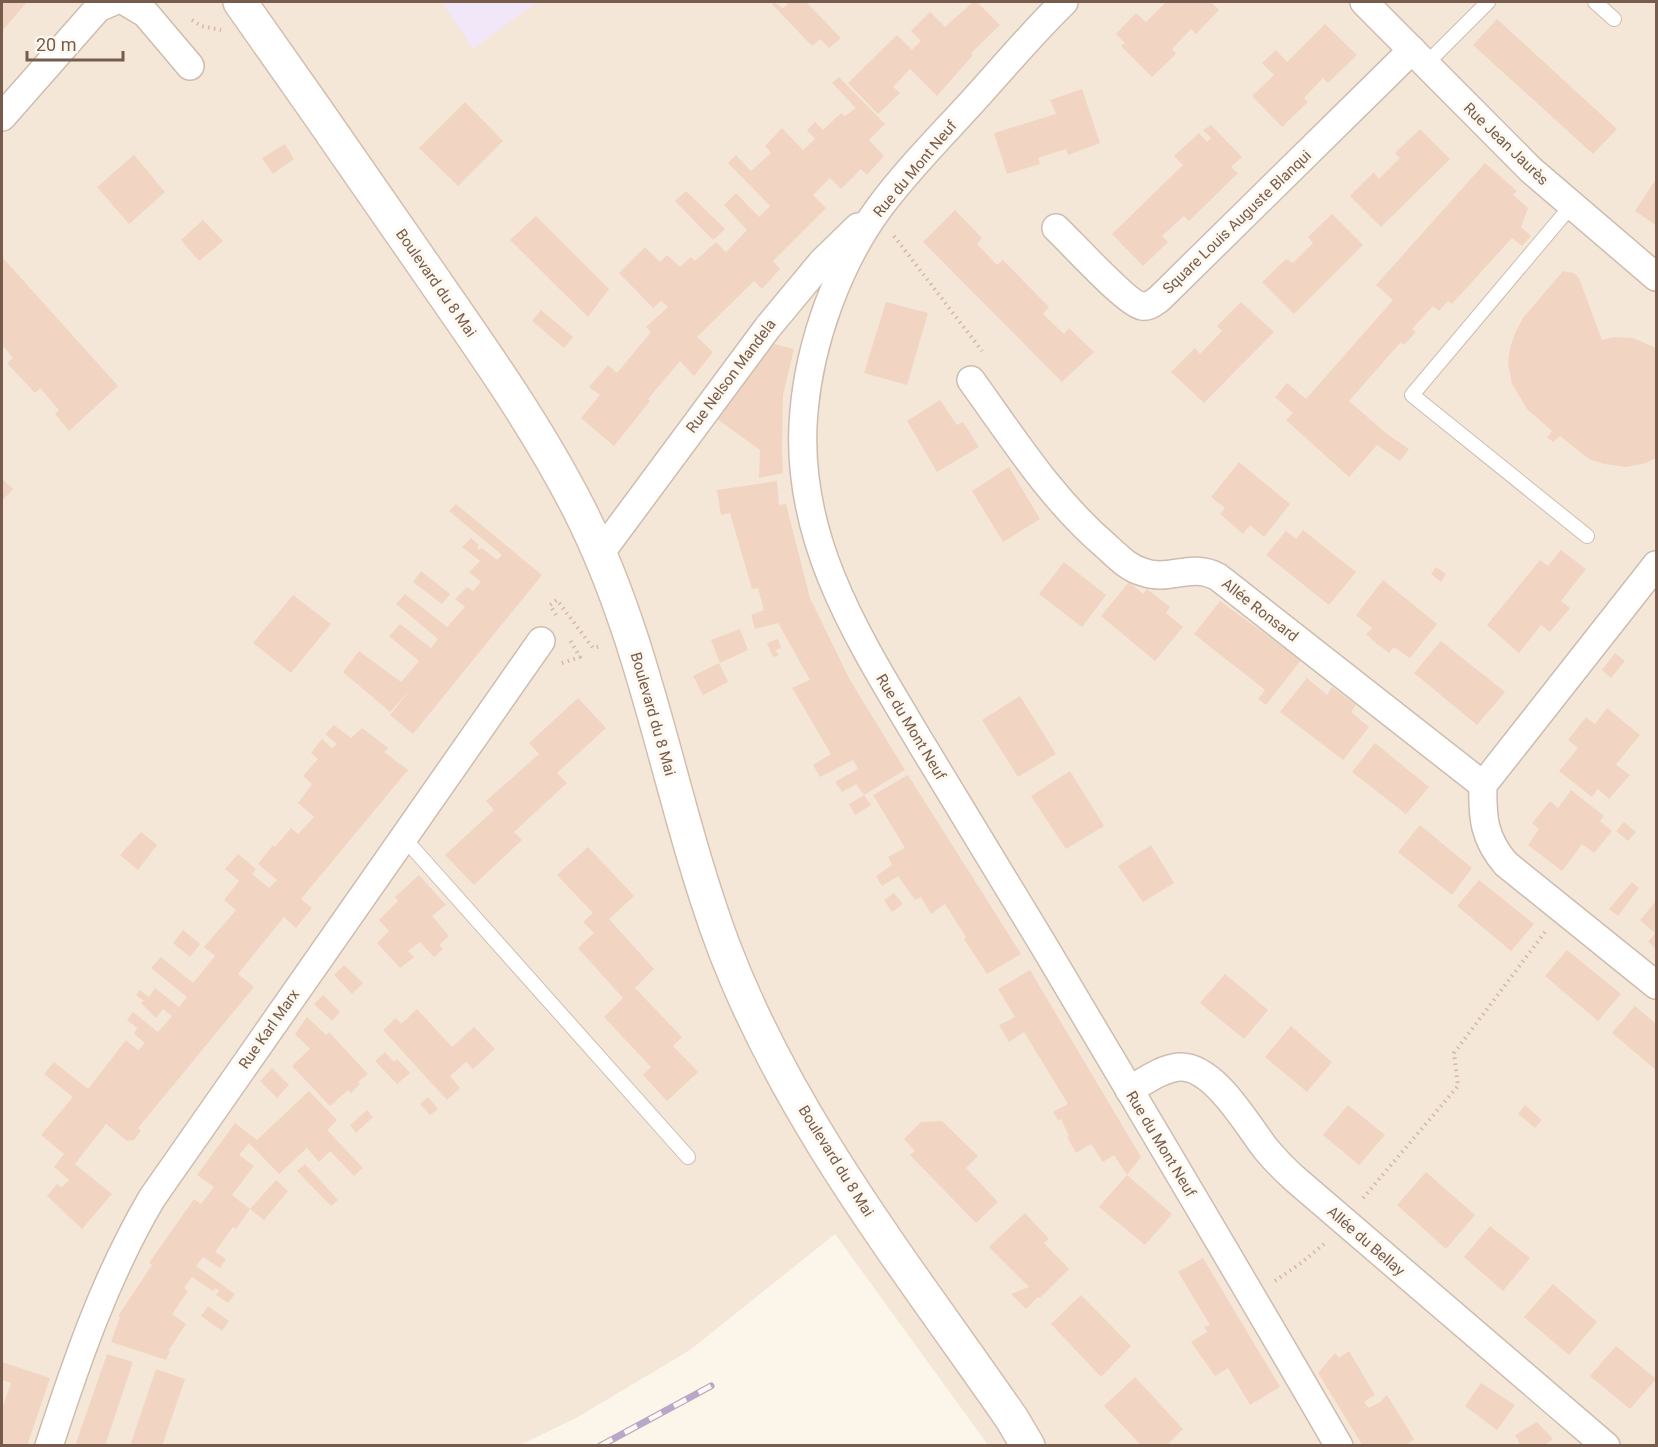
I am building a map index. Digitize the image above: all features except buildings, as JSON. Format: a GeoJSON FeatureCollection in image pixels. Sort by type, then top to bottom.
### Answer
{"type":"FeatureCollection","features":[{"type":"Feature","properties":{"kind":"main road","name":"Boulevard du 8 Mai"},"geometry":{"type":"LineString","coordinates":[[234,14],[324,121],[520,407],[567,488],[599,555],[630,636],[706,898],[724,947],[760,1030],[812,1126],[842,1174],[1012,1419],[1028,1446]]}},
{"type":"Feature","properties":{"kind":"street"},"geometry":{"type":"LineString","coordinates":[[2,117],[98,8],[112,2]]}},
{"type":"Feature","properties":{"kind":"street"},"geometry":{"type":"LineString","coordinates":[[126,2],[146,14],[190,66]]}},
{"type":"Feature","properties":{"kind":"street","name":"Rue du Mont Neuf"},"geometry":{"type":"LineString","coordinates":[[1064,2],[916,164],[878,210],[853,252],[832,294],[812,359],[804,409],[802,447],[804,484],[814,530],[836,590],[862,644],[1048,952],[1339,1446]]}},
{"type":"Feature","properties":{"kind":"street","name":"Rue Jean Jaurès"},"geometry":{"type":"LineString","coordinates":[[1364,2],[1508,148],[1571,206],[1656,276]]}},
{"type":"Feature","properties":{"kind":"street","name":"Square Louis Auguste Blanqui"},"geometry":{"type":"LineString","coordinates":[[1056,228],[1126,296],[1140,306],[1149,306],[1419,57]]}},
{"type":"Feature","properties":{"kind":"street","name":"Rue Nelson Mandela"},"geometry":{"type":"LineString","coordinates":[[599,555],[736,369],[802,284],[839,244],[878,210]]}},
{"type":"Feature","properties":{"kind":"street","name":"Allée Ronsard"},"geometry":{"type":"LineString","coordinates":[[971,380],[1059,500],[1084,527],[1121,559],[1137,570],[1154,575],[1196,570],[1208,571],[1218,577],[1483,785]]}},
{"type":"Feature","properties":{"kind":"street"},"geometry":{"type":"LineString","coordinates":[[1656,565],[1483,785],[1485,828],[1490,842],[1501,858],[1518,876],[1656,985]]}},
{"type":"Feature","properties":{"kind":"street","name":"Rue Karl Marx"},"geometry":{"type":"LineString","coordinates":[[49,1446],[73,1371],[104,1292],[118,1260],[152,1198],[541,640]]}},
{"type":"Feature","properties":{"kind":"street","name":"Allée du Bellay"},"geometry":{"type":"LineString","coordinates":[[1129,1090],[1170,1069],[1181,1067],[1205,1076],[1218,1086],[1268,1152],[1295,1179],[1606,1446]]}},
{"type":"Feature","properties":{"kind":"lane"},"geometry":{"type":"LineString","coordinates":[[1419,57],[1488,2]]}},
{"type":"Feature","properties":{"kind":"lane"},"geometry":{"type":"LineString","coordinates":[[1595,2],[1614,19]]}},
{"type":"Feature","properties":{"kind":"lane"},"geometry":{"type":"LineString","coordinates":[[1571,206],[1412,396],[1587,536]]}},
{"type":"Feature","properties":{"kind":"lane"},"geometry":{"type":"LineString","coordinates":[[403,837],[688,1157]]}},
{"type":"Feature","properties":{"kind":"path"},"geometry":{"type":"LineString","coordinates":[[185,14],[201,26],[212,30],[223,30],[234,14]]}},
{"type":"Feature","properties":{"kind":"path"},"geometry":{"type":"LineString","coordinates":[[892,233],[988,359],[971,380]]}},
{"type":"Feature","properties":{"kind":"path"},"geometry":{"type":"LineString","coordinates":[[556,615],[550,605],[557,600],[593,648],[630,636]]}},
{"type":"Feature","properties":{"kind":"path"},"geometry":{"type":"LineString","coordinates":[[541,640],[558,664],[580,657],[568,636]]}},
{"type":"Feature","properties":{"kind":"path"},"geometry":{"type":"LineString","coordinates":[[1362,1199],[1458,1086],[1454,1053],[1545,932]]}},
{"type":"Feature","properties":{"kind":"path"},"geometry":{"type":"LineString","coordinates":[[1292,1269],[1319,1249],[1329,1238]]}},
{"type":"Feature","properties":{"kind":"shaded area"},"geometry":{"type":"Polygon","coordinates":[[[2,2],[1656,2],[1656,1445],[988,1445],[835,1234],[690,1350],[576,1418],[520,1445],[2,1446],[2,2]]]}},
{"type":"Feature","properties":{"kind":"shaded area"},"geometry":{"type":"Polygon","coordinates":[[[442,2],[537,2],[473,49],[442,2]]]}},
{"type":"Feature","properties":{"kind":"railway"},"geometry":{"type":"LineString","coordinates":[[600,1446],[711,1386]]}}]}
